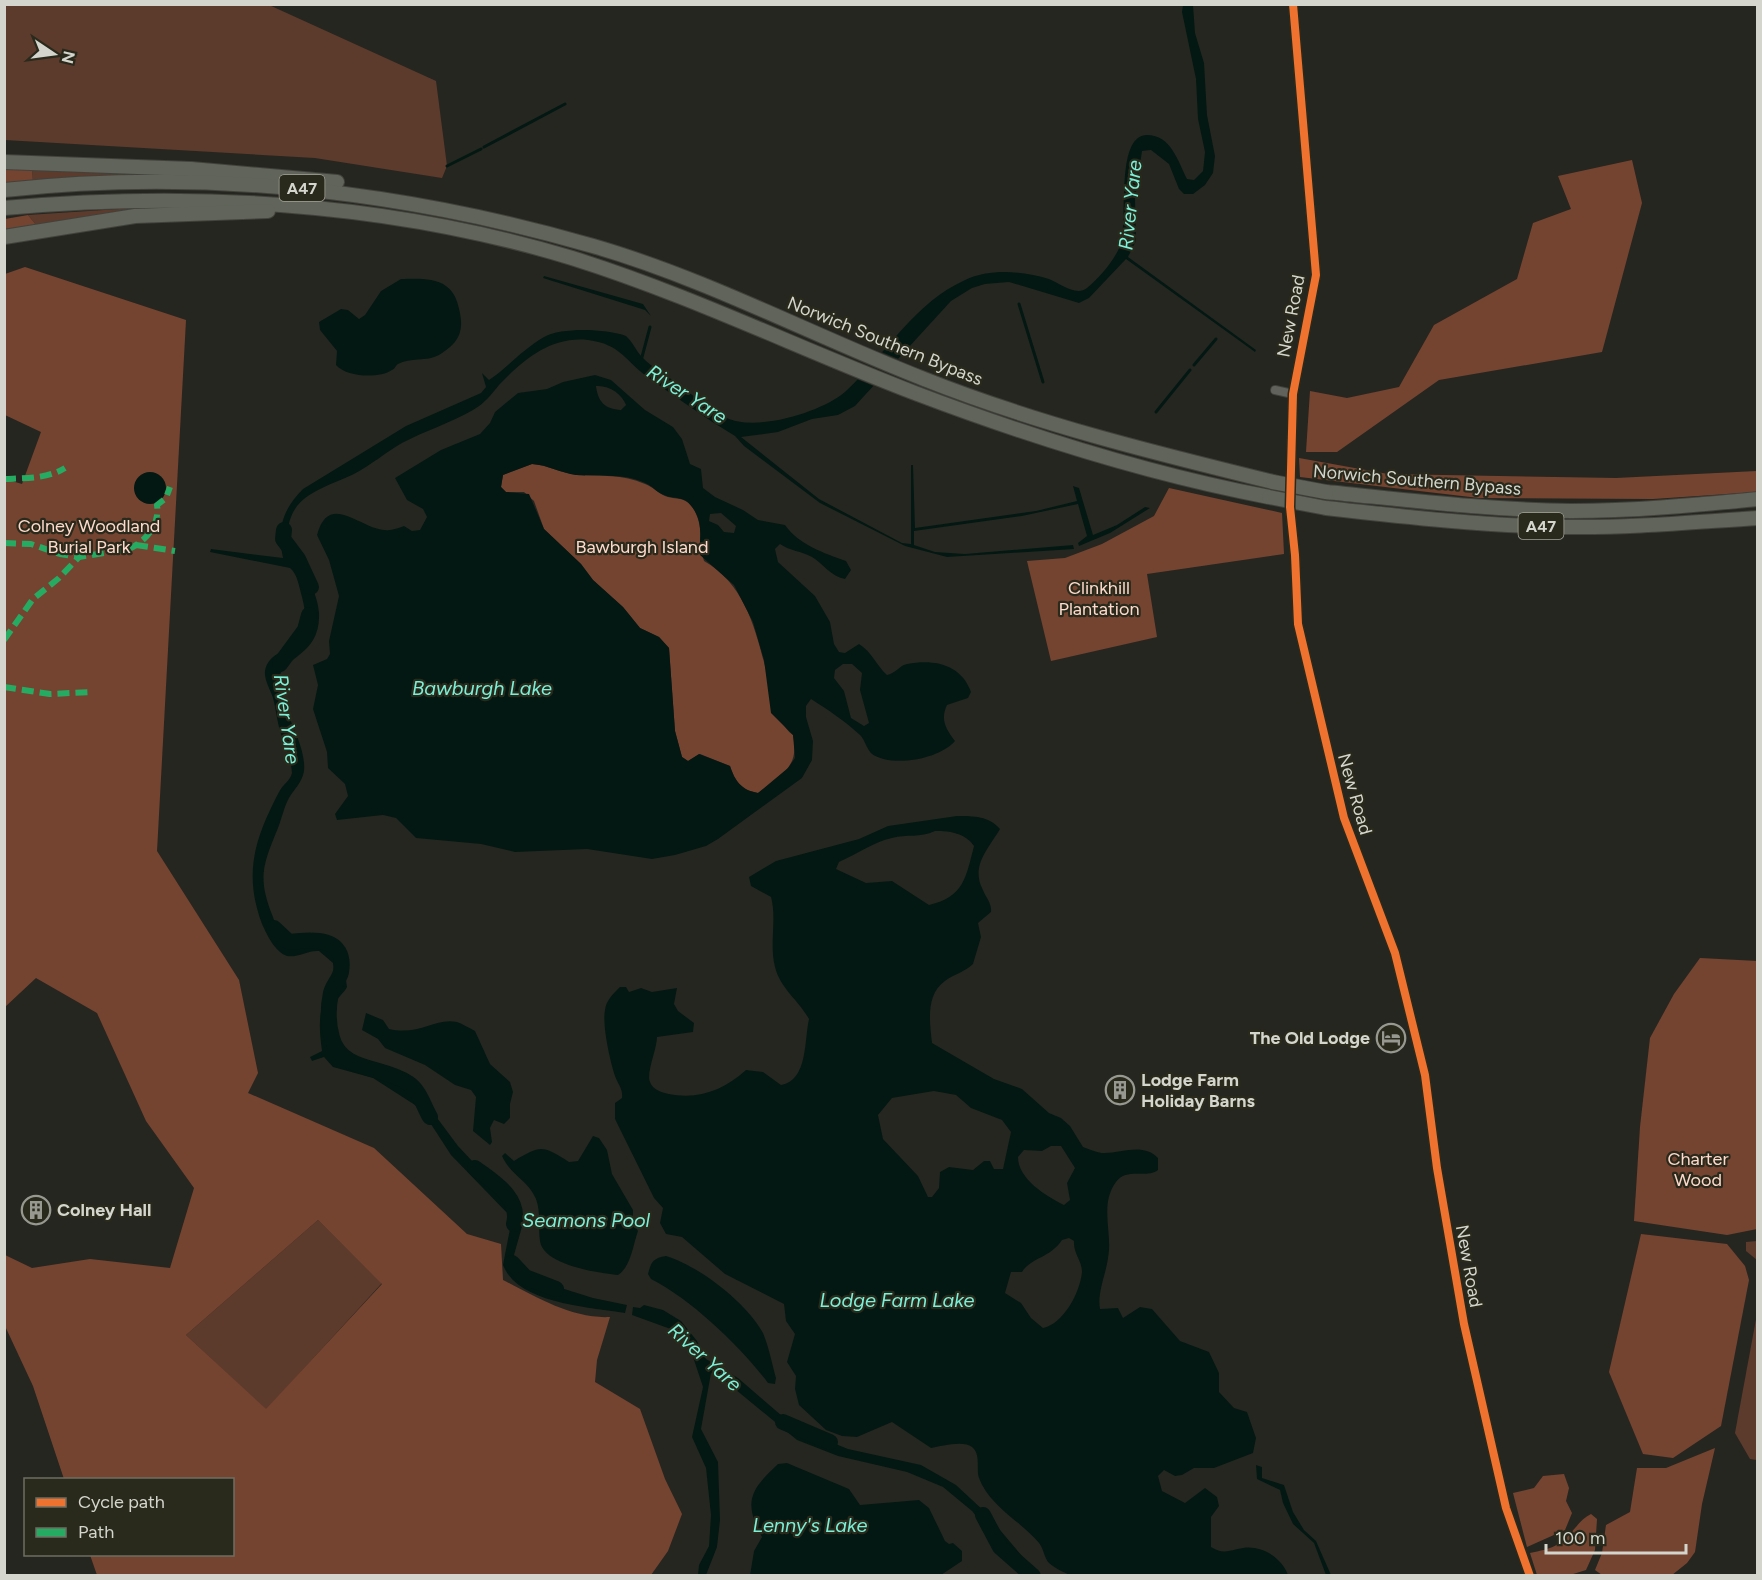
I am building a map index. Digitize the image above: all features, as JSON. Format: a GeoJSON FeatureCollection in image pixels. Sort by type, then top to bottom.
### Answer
{"type":"FeatureCollection","features":[{"type":"Feature","properties":{"kind":"highway","name":"A47"},"geometry":{"type":"LineString","coordinates":[[4,162],[191,169],[359,186],[451,204],[594,247]]}},
{"type":"Feature","properties":{"kind":"highway","name":"Norwich Southern Bypass"},"geometry":{"type":"LineString","coordinates":[[4,190],[126,182],[266,184],[347,192],[428,205],[594,247],[688,280],[927,380],[1103,440],[1273,482],[1326,492],[1452,505],[1572,511],[1680,507],[1758,500]]}},
{"type":"Feature","properties":{"kind":"highway","name":"Norwich Southern Bypass"},"geometry":{"type":"LineString","coordinates":[[4,208],[81,201],[164,199],[276,202],[388,216],[498,237],[674,292],[914,393],[1079,451],[1218,487],[1326,508],[1493,525],[1569,527],[1654,525],[1758,518]]}},
{"type":"Feature","properties":{"kind":"highway","name":"A47"},"geometry":{"type":"LineString","coordinates":[[4,237],[135,216],[263,211],[344,216],[498,237]]}},
{"type":"Feature","properties":{"kind":"street","name":"New Road"},"geometry":{"type":"LineString","coordinates":[[1293,4],[1316,275],[1293,394],[1290,507],[1298,624],[1344,818],[1395,953],[1425,1075],[1437,1168],[1464,1324],[1506,1508],[1530,1575]]}},
{"type":"Feature","properties":{"kind":"street"},"geometry":{"type":"LineString","coordinates":[[1275,390],[1293,394]]}},
{"type":"Feature","properties":{"kind":"shaded area"},"geometry":{"type":"Polygon","coordinates":[[[4,5],[269,5],[436,81],[447,166],[442,178],[315,158],[5,140],[4,5]]]}},
{"type":"Feature","properties":{"kind":"shaded area"},"geometry":{"type":"Polygon","coordinates":[[[32,169],[190,173],[190,176],[33,182],[32,169]]]}},
{"type":"Feature","properties":{"kind":"shaded area"},"geometry":{"type":"Polygon","coordinates":[[[135,209],[37,226],[28,215],[135,209]]]}},
{"type":"Feature","properties":{"kind":"shaded area"},"geometry":{"type":"Polygon","coordinates":[[[318,1220],[382,1283],[266,1410],[186,1335],[318,1220]]]}},
{"type":"Feature","properties":{"kind":"shaded area"},"geometry":{"type":"Polygon","coordinates":[[[1758,1241],[1757,1260],[1746,1251],[1746,1242],[1758,1241]]]}},
{"type":"Feature","properties":{"kind":"shaded area"},"geometry":{"type":"Polygon","coordinates":[[[1757,1314],[1757,1460],[1750,1459],[1735,1433],[1757,1314]]]}},
{"type":"Feature","properties":{"kind":"green space"},"geometry":{"type":"Polygon","coordinates":[[[1632,160],[1642,203],[1602,352],[1439,380],[1337,452],[1306,452],[1310,391],[1347,398],[1399,387],[1434,325],[1517,279],[1533,223],[1571,209],[1558,176],[1632,160]]]}},
{"type":"Feature","properties":{"kind":"green space"},"geometry":{"type":"Polygon","coordinates":[[[4,169],[32,169],[33,182],[5,186],[4,169]]]}},
{"type":"Feature","properties":{"kind":"green space"},"geometry":{"type":"Polygon","coordinates":[[[28,215],[37,226],[5,233],[5,219],[28,215]]]}},
{"type":"Feature","properties":{"kind":"green space","name":"Colney Woodland Burial Park"},"geometry":{"type":"Polygon","coordinates":[[[25,267],[186,320],[157,851],[239,980],[258,1073],[248,1093],[374,1148],[467,1234],[501,1244],[503,1280],[568,1311],[596,1317],[610,1317],[597,1360],[595,1382],[640,1409],[665,1479],[682,1514],[668,1551],[651,1575],[97,1575],[90,1556],[234,1556],[234,1478],[64,1478],[33,1386],[5,1326],[5,1255],[32,1268],[90,1259],[170,1268],[194,1188],[146,1121],[97,1013],[36,978],[5,1007],[5,479],[22,484],[41,432],[5,415],[5,274],[25,267]],[[318,1220],[186,1335],[266,1409],[382,1284],[318,1220]]]}},
{"type":"Feature","properties":{"kind":"green space"},"geometry":{"type":"Polygon","coordinates":[[[1299,458],[1388,474],[1616,478],[1757,471],[1757,492],[1653,499],[1479,498],[1300,477],[1299,458]]]}},
{"type":"Feature","properties":{"kind":"green space","name":"Bawburgh Island"},"geometry":{"type":"Polygon","coordinates":[[[532,464],[577,475],[611,476],[636,481],[648,485],[665,496],[684,500],[690,504],[699,521],[704,561],[735,589],[745,606],[753,624],[780,717],[786,729],[793,735],[794,755],[787,770],[781,776],[758,793],[747,790],[739,784],[730,766],[700,754],[688,761],[682,757],[675,731],[669,648],[659,637],[640,628],[623,607],[593,580],[581,564],[544,529],[534,501],[524,492],[506,492],[501,487],[503,475],[532,464]]]}},
{"type":"Feature","properties":{"kind":"green space","name":"Clinkhill Plantation"},"geometry":{"type":"Polygon","coordinates":[[[1169,488],[1282,513],[1284,554],[1147,574],[1157,637],[1051,661],[1027,561],[1065,558],[1102,544],[1154,516],[1169,488]]]}},
{"type":"Feature","properties":{"kind":"green space","name":"Charter Wood"},"geometry":{"type":"Polygon","coordinates":[[[1700,958],[1757,961],[1757,1229],[1727,1235],[1634,1221],[1640,1127],[1650,1038],[1674,994],[1700,958]]]}},
{"type":"Feature","properties":{"kind":"green space","name":"Charter Wood"},"geometry":{"type":"Polygon","coordinates":[[[1641,1234],[1727,1244],[1745,1266],[1749,1280],[1721,1426],[1673,1458],[1643,1454],[1609,1372],[1641,1234]]]}},
{"type":"Feature","properties":{"kind":"green space"},"geometry":{"type":"Polygon","coordinates":[[[1715,1448],[1702,1504],[1695,1552],[1687,1563],[1672,1575],[1602,1575],[1595,1570],[1602,1553],[1606,1525],[1630,1512],[1637,1468],[1666,1468],[1715,1448]]]}},
{"type":"Feature","properties":{"kind":"green space"},"geometry":{"type":"Polygon","coordinates":[[[1564,1474],[1569,1488],[1566,1501],[1572,1513],[1565,1530],[1527,1547],[1513,1493],[1534,1488],[1543,1476],[1564,1474]]]}},
{"type":"Feature","properties":{"kind":"green space"},"geometry":{"type":"Polygon","coordinates":[[[1591,1514],[1597,1519],[1595,1550],[1586,1570],[1570,1575],[1537,1575],[1530,1553],[1558,1544],[1591,1514]]]}},
{"type":"Feature","properties":{"kind":"water"},"geometry":{"type":"Polygon","coordinates":[[[1183,5],[1193,5],[1195,33],[1204,63],[1207,115],[1215,156],[1213,173],[1205,185],[1193,194],[1184,194],[1179,189],[1169,164],[1151,150],[1142,151],[1135,199],[1136,241],[1128,257],[1256,350],[1255,352],[1126,259],[1089,298],[1079,303],[1009,282],[985,284],[972,288],[951,301],[855,406],[838,415],[812,419],[778,432],[741,437],[819,499],[902,543],[911,544],[911,465],[913,465],[915,528],[1036,511],[1077,501],[1073,486],[1079,488],[1093,535],[1117,525],[1145,507],[1150,508],[1110,533],[1079,546],[1078,543],[1087,536],[1078,504],[1022,516],[914,531],[914,545],[935,552],[965,554],[1073,545],[1074,549],[947,557],[905,546],[820,503],[744,446],[735,436],[641,372],[622,354],[608,345],[588,340],[562,342],[539,352],[518,367],[477,408],[402,443],[354,474],[309,495],[295,508],[288,530],[289,541],[317,599],[319,613],[314,638],[288,664],[280,676],[280,688],[301,748],[304,771],[300,782],[287,801],[266,862],[264,881],[268,903],[277,928],[287,940],[299,943],[326,941],[343,959],[347,987],[335,1003],[331,1016],[333,1037],[340,1056],[385,1070],[403,1081],[426,1103],[458,1146],[522,1214],[523,1223],[514,1255],[523,1276],[593,1298],[627,1305],[625,1313],[593,1308],[539,1296],[523,1288],[511,1278],[503,1265],[512,1218],[451,1155],[427,1118],[415,1105],[373,1078],[333,1067],[324,1057],[312,1061],[310,1057],[322,1051],[320,1016],[325,1000],[336,986],[333,963],[319,951],[287,956],[275,947],[262,924],[253,888],[254,856],[258,841],[279,792],[292,773],[265,671],[269,661],[292,646],[304,630],[302,597],[297,578],[290,568],[210,552],[211,549],[283,558],[281,529],[283,520],[290,505],[303,489],[406,426],[481,393],[486,387],[482,373],[489,380],[529,347],[552,334],[585,330],[626,336],[650,364],[713,410],[739,422],[755,423],[789,418],[835,399],[861,377],[915,315],[947,290],[965,280],[985,274],[1007,272],[1049,279],[1078,291],[1087,288],[1106,269],[1120,246],[1126,165],[1130,149],[1137,139],[1147,135],[1162,139],[1173,150],[1187,179],[1194,180],[1203,171],[1205,152],[1198,119],[1196,79],[1182,12],[1183,5]]]}},
{"type":"Feature","properties":{"kind":"water"},"geometry":{"type":"Polygon","coordinates":[[[544,276],[643,304],[651,316],[645,310],[543,278],[544,276]]]}},
{"type":"Feature","properties":{"kind":"water"},"geometry":{"type":"Polygon","coordinates":[[[401,279],[430,280],[441,283],[454,294],[461,321],[457,340],[439,355],[403,362],[379,375],[355,374],[341,369],[336,365],[337,351],[320,330],[319,322],[341,309],[348,310],[359,319],[365,315],[381,291],[401,279]]]}},
{"type":"Feature","properties":{"kind":"water","name":"Bawburgh Lake"},"geometry":{"type":"Polygon","coordinates":[[[595,375],[611,380],[645,410],[673,427],[682,439],[690,464],[701,469],[703,488],[758,520],[785,525],[805,543],[846,561],[851,570],[845,579],[836,576],[808,555],[780,544],[775,549],[778,562],[815,596],[830,622],[834,644],[839,652],[845,653],[859,644],[887,675],[904,665],[927,662],[945,666],[961,675],[971,692],[968,698],[947,705],[944,715],[947,728],[955,741],[939,753],[915,760],[881,758],[870,752],[862,737],[855,730],[811,699],[806,706],[806,717],[813,741],[812,760],[802,778],[706,846],[652,859],[587,849],[515,852],[481,844],[416,838],[396,818],[383,815],[337,820],[335,814],[348,796],[345,784],[328,768],[327,752],[313,709],[318,685],[313,665],[327,659],[330,654],[329,641],[339,596],[329,560],[317,535],[322,522],[329,516],[337,514],[385,530],[404,526],[412,531],[420,530],[427,517],[423,509],[407,500],[395,478],[441,450],[480,434],[490,423],[495,412],[518,393],[547,389],[563,382],[595,375]],[[596,386],[603,404],[611,408],[621,410],[626,405],[621,397],[610,389],[596,386]],[[532,464],[503,475],[501,487],[506,492],[529,494],[544,529],[581,564],[593,580],[623,607],[640,628],[659,637],[669,648],[675,731],[682,757],[688,761],[699,754],[730,766],[739,784],[747,790],[758,793],[788,768],[795,758],[793,735],[771,713],[764,660],[753,622],[734,585],[700,555],[700,524],[689,503],[683,499],[662,494],[649,485],[631,478],[576,475],[532,464]],[[721,513],[710,514],[709,521],[718,525],[724,532],[734,533],[736,526],[721,513]],[[843,664],[835,670],[834,678],[844,691],[851,718],[864,726],[869,723],[860,690],[862,673],[852,664],[843,664]]]}},
{"type":"Feature","properties":{"kind":"water"},"geometry":{"type":"Polygon","coordinates":[[[150,472],[161,477],[166,488],[161,499],[150,504],[139,499],[134,488],[139,477],[150,472]]]}},
{"type":"Feature","properties":{"kind":"water","name":"Lodge Farm Lake"},"geometry":{"type":"Polygon","coordinates":[[[963,816],[986,819],[1000,829],[982,858],[979,873],[991,912],[978,923],[981,937],[973,964],[945,981],[934,994],[930,1010],[932,1043],[994,1079],[1022,1089],[1049,1113],[1061,1118],[1070,1126],[1083,1147],[1102,1153],[1145,1151],[1158,1158],[1158,1170],[1148,1174],[1126,1175],[1116,1182],[1111,1191],[1107,1210],[1109,1248],[1099,1303],[1100,1309],[1118,1308],[1123,1318],[1140,1307],[1152,1309],[1180,1341],[1209,1352],[1219,1373],[1219,1392],[1234,1408],[1247,1412],[1256,1438],[1253,1453],[1214,1468],[1194,1468],[1182,1475],[1175,1476],[1164,1470],[1158,1476],[1162,1491],[1185,1503],[1205,1488],[1217,1497],[1219,1506],[1211,1517],[1211,1547],[1223,1551],[1250,1548],[1264,1551],[1281,1563],[1288,1575],[1074,1576],[1064,1573],[1047,1561],[1039,1543],[990,1497],[979,1478],[978,1462],[972,1447],[958,1444],[931,1448],[892,1422],[857,1437],[842,1436],[826,1430],[799,1405],[795,1389],[796,1376],[787,1362],[795,1334],[786,1321],[784,1304],[725,1274],[682,1237],[666,1234],[660,1223],[663,1208],[654,1198],[615,1119],[615,1103],[622,1098],[622,1095],[613,1069],[606,1034],[604,1017],[609,1000],[620,987],[626,987],[629,992],[641,988],[652,992],[677,988],[674,1004],[678,1011],[694,1023],[693,1032],[657,1037],[649,1078],[651,1085],[658,1090],[680,1096],[710,1092],[729,1083],[746,1070],[763,1072],[781,1085],[790,1082],[800,1068],[809,1019],[777,975],[773,958],[771,897],[751,886],[749,877],[776,861],[859,839],[888,826],[963,816]],[[935,831],[879,842],[839,862],[836,869],[866,883],[892,881],[929,905],[941,901],[950,897],[962,884],[974,846],[966,838],[957,834],[935,831]],[[934,1091],[892,1098],[878,1115],[883,1139],[918,1176],[928,1197],[932,1197],[939,1188],[940,1172],[949,1167],[973,1170],[984,1161],[990,1161],[994,1169],[1003,1169],[1011,1132],[1002,1120],[971,1108],[956,1095],[934,1091]],[[1051,1146],[1042,1151],[1024,1150],[1018,1157],[1019,1165],[1034,1186],[1064,1205],[1070,1200],[1067,1183],[1075,1168],[1061,1146],[1051,1146]],[[1069,1238],[1062,1240],[1022,1272],[1011,1272],[1005,1293],[1021,1303],[1031,1318],[1043,1328],[1057,1321],[1064,1314],[1081,1280],[1082,1268],[1074,1241],[1069,1238]]]}},
{"type":"Feature","properties":{"kind":"water"},"geometry":{"type":"Polygon","coordinates":[[[366,1013],[383,1020],[389,1029],[400,1031],[449,1021],[457,1022],[475,1031],[490,1064],[510,1082],[513,1092],[510,1118],[504,1124],[494,1120],[490,1128],[492,1142],[490,1145],[473,1131],[476,1097],[471,1090],[455,1085],[425,1065],[385,1048],[378,1039],[362,1030],[366,1013]]]}},
{"type":"Feature","properties":{"kind":"water","name":"Seamons Pool"},"geometry":{"type":"Polygon","coordinates":[[[593,1136],[599,1138],[607,1150],[612,1174],[633,1210],[633,1222],[638,1231],[629,1261],[618,1275],[561,1262],[543,1249],[540,1241],[536,1199],[529,1187],[510,1168],[502,1156],[505,1153],[514,1161],[530,1152],[542,1149],[553,1152],[569,1162],[578,1161],[593,1136]]]}},
{"type":"Feature","properties":{"kind":"water"},"geometry":{"type":"Polygon","coordinates":[[[666,1256],[707,1277],[745,1309],[763,1333],[776,1378],[775,1384],[768,1383],[744,1354],[699,1311],[651,1279],[648,1274],[655,1259],[666,1256]]]}},
{"type":"Feature","properties":{"kind":"water"},"geometry":{"type":"Polygon","coordinates":[[[644,1305],[663,1310],[681,1321],[697,1341],[706,1359],[738,1378],[796,1428],[848,1449],[921,1465],[956,1485],[984,1511],[1038,1575],[1024,1575],[972,1511],[943,1487],[907,1472],[838,1456],[797,1440],[724,1380],[711,1373],[701,1429],[718,1462],[720,1520],[717,1547],[706,1575],[698,1575],[699,1565],[709,1546],[711,1515],[706,1468],[692,1437],[703,1387],[693,1357],[676,1331],[632,1315],[633,1307],[640,1308],[644,1305]]]}},
{"type":"Feature","properties":{"kind":"water","name":"Lenny's Lake"},"geometry":{"type":"Polygon","coordinates":[[[787,1463],[849,1489],[860,1505],[919,1500],[929,1508],[945,1541],[949,1544],[953,1543],[962,1551],[962,1561],[941,1575],[750,1575],[754,1551],[762,1537],[753,1514],[752,1497],[768,1473],[778,1464],[787,1463]]]}},
{"type":"Feature","properties":{"kind":"water"},"geometry":{"type":"Polygon","coordinates":[[[1256,1465],[1262,1467],[1262,1478],[1284,1485],[1293,1512],[1304,1530],[1316,1541],[1331,1575],[1326,1575],[1314,1543],[1293,1524],[1283,1503],[1280,1490],[1257,1479],[1256,1465]]]}},
{"type":"Feature","properties":{"kind":"pier"},"geometry":{"type":"Polygon","coordinates":[[[879,351],[901,360],[876,387],[854,378],[879,351]]]}},
{"type":"Feature","properties":{"kind":"waterway"},"geometry":{"type":"LineString","coordinates":[[484,147],[565,104]]}},
{"type":"Feature","properties":{"kind":"waterway"},"geometry":{"type":"LineString","coordinates":[[447,166],[481,149]]}},
{"type":"Feature","properties":{"kind":"waterway"},"geometry":{"type":"LineString","coordinates":[[1019,304],[1043,382]]}},
{"type":"Feature","properties":{"kind":"waterway"},"geometry":{"type":"LineString","coordinates":[[642,357],[650,327]]}},
{"type":"Feature","properties":{"kind":"waterway"},"geometry":{"type":"LineString","coordinates":[[1194,365],[1216,339]]}},
{"type":"Feature","properties":{"kind":"waterway"},"geometry":{"type":"LineString","coordinates":[[1156,412],[1190,370]]}},
{"type":"Feature","properties":{"kind":"waterway","name":"River Yare"},"geometry":{"type":"LineString","coordinates":[[284,530],[283,539],[298,559],[311,587]]}},
{"type":"Feature","properties":{"kind":"waterway","name":"River Yare"},"geometry":{"type":"LineString","coordinates":[[280,664],[305,630],[309,615]]}},
{"type":"Feature","properties":{"kind":"waterway","name":"River Yare"},"geometry":{"type":"LineString","coordinates":[[274,928],[289,942],[308,940],[326,942],[339,952],[341,972],[331,993],[329,1010],[332,1038],[337,1049],[354,1063],[408,1083],[418,1094],[430,1117]]}},
{"type":"Feature","properties":{"kind":"waterway","name":"River Yare"},"geometry":{"type":"LineString","coordinates":[[475,1168],[497,1184],[509,1198],[515,1214],[514,1224]]}},
{"type":"Feature","properties":{"kind":"waterway","name":"River Yare"},"geometry":{"type":"LineString","coordinates":[[512,1263],[525,1277],[556,1289]]}},
{"type":"Feature","properties":{"kind":"waterway","name":"River Yare"},"geometry":{"type":"LineString","coordinates":[[783,1422],[830,1442]]}},
{"type":"Feature","properties":{"kind":"waterway","name":"River Yare"},"geometry":{"type":"LineString","coordinates":[[983,1515],[1000,1547],[1033,1576]]}},
{"type":"Feature","properties":{"kind":"marked path"},"geometry":{"type":"LineString","coordinates":[[4,479],[43,476],[65,468]]}},
{"type":"Feature","properties":{"kind":"marked path"},"geometry":{"type":"LineString","coordinates":[[4,543],[31,544],[60,554],[79,557],[129,549],[141,542],[154,526],[157,505],[166,498],[170,487]]}},
{"type":"Feature","properties":{"kind":"marked path"},"geometry":{"type":"LineString","coordinates":[[136,545],[175,551]]}},
{"type":"Feature","properties":{"kind":"marked path"},"geometry":{"type":"LineString","coordinates":[[4,640],[33,599],[59,578],[79,557]]}},
{"type":"Feature","properties":{"kind":"marked path"},"geometry":{"type":"LineString","coordinates":[[4,687],[50,694],[91,692]]}},
{"type":"Feature","properties":{"kind":"cycle path"},"geometry":{"type":"LineString","coordinates":[[1293,4],[1316,275],[1293,394],[1290,507],[1298,624],[1344,818],[1395,953],[1425,1075],[1437,1168],[1464,1324],[1506,1508],[1530,1576]]}},
{"type":"Feature","properties":{"kind":"place","name":"The Old Lodge"},"geometry":{"type":"Point","coordinates":[1391,1038]}},
{"type":"Feature","properties":{"kind":"place","name":"Lodge Farm Holiday Barns"},"geometry":{"type":"Point","coordinates":[1120,1090]}},
{"type":"Feature","properties":{"kind":"place","name":"Colney Hall"},"geometry":{"type":"Point","coordinates":[36,1210]}}]}
